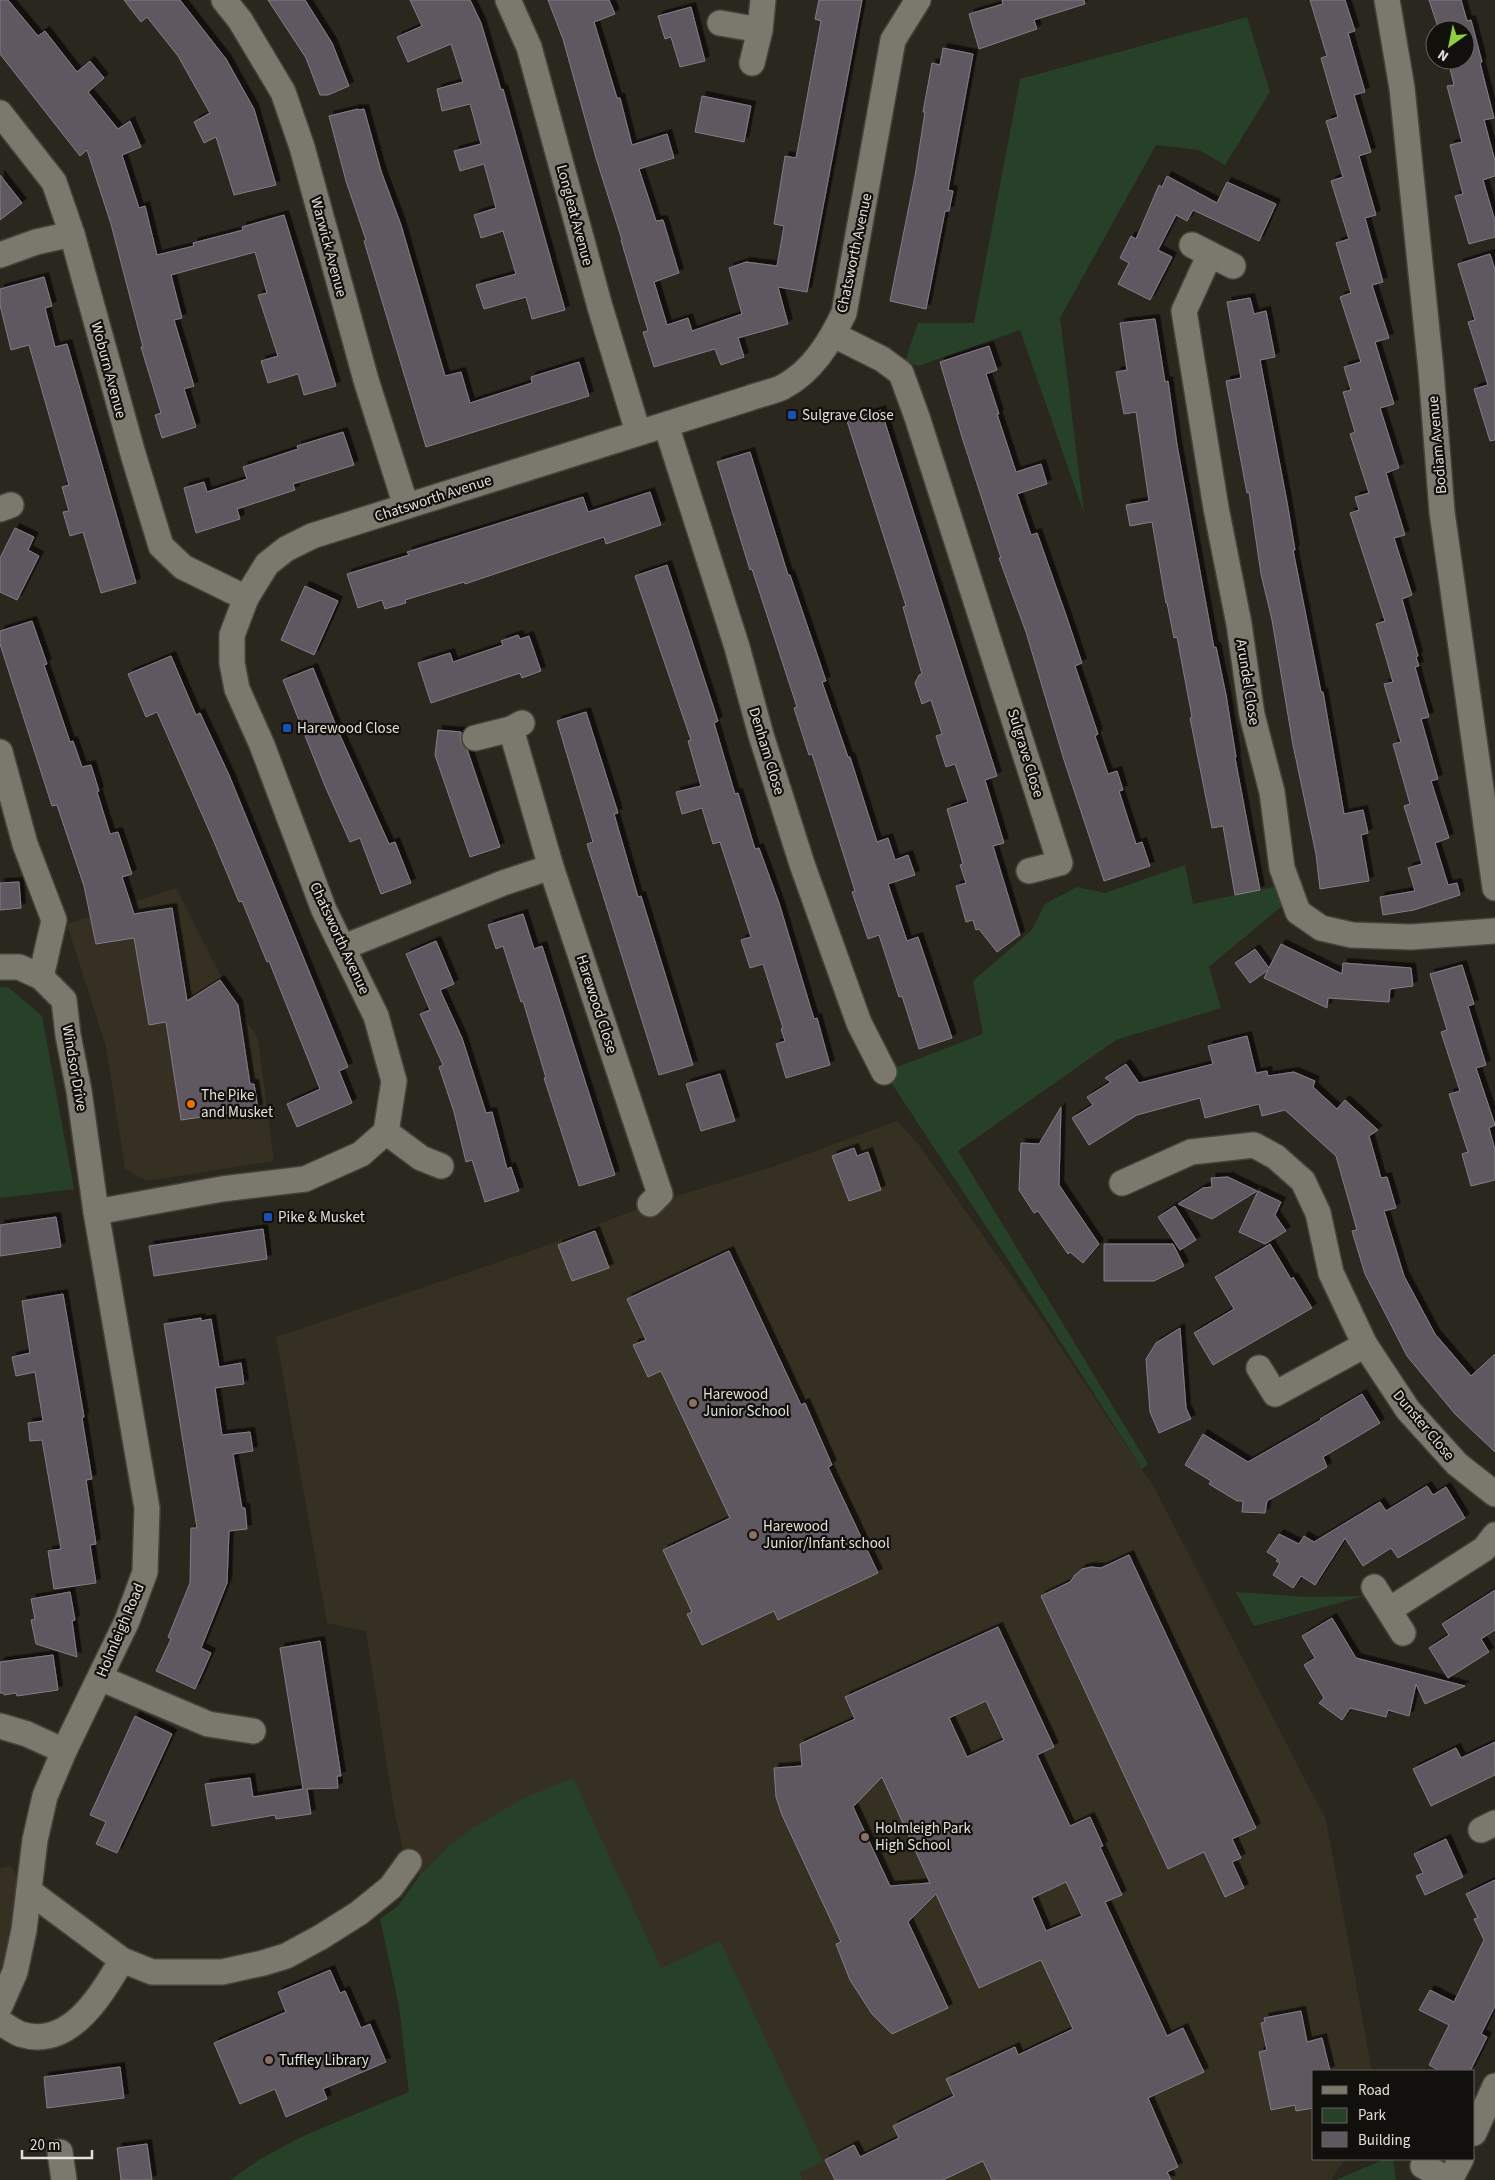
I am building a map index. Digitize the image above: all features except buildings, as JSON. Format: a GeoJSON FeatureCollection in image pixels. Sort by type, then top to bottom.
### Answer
{"type":"FeatureCollection","features":[{"type":"Feature","properties":{"kind":"street","name":"Warwick Avenue"},"geometry":{"type":"LineString","coordinates":[[224,0],[240,20],[283,92],[302,147],[366,380],[406,506]]}},
{"type":"Feature","properties":{"kind":"street","name":"Longleat Avenue"},"geometry":{"type":"LineString","coordinates":[[508,0],[529,47],[600,307],[638,432]]}},
{"type":"Feature","properties":{"kind":"street"},"geometry":{"type":"LineString","coordinates":[[752,63],[760,30],[763,0]]}},
{"type":"Feature","properties":{"kind":"street","name":"Chatsworth Avenue"},"geometry":{"type":"LineString","coordinates":[[386,1132],[394,1081],[376,1016],[344,947],[324,910],[262,745],[237,690],[232,663],[232,635],[246,598],[267,564],[286,549],[312,536],[783,387],[812,366],[834,335],[844,313],[893,40],[918,0]]}},
{"type":"Feature","properties":{"kind":"street","name":"Bodiam Avenue"},"geometry":{"type":"LineString","coordinates":[[1387,0],[1402,88],[1442,512],[1495,888]]}},
{"type":"Feature","properties":{"kind":"street"},"geometry":{"type":"LineString","coordinates":[[720,23],[760,30]]}},
{"type":"Feature","properties":{"kind":"street","name":"Woburn Avenue"},"geometry":{"type":"LineString","coordinates":[[0,113],[54,182],[72,234],[133,454],[161,546],[183,567],[246,598]]}},
{"type":"Feature","properties":{"kind":"street"},"geometry":{"type":"LineString","coordinates":[[0,255],[36,242],[72,234]]}},
{"type":"Feature","properties":{"kind":"street","name":"Arundel Close"},"geometry":{"type":"LineString","coordinates":[[1233,266],[1201,249],[1184,311],[1216,508],[1239,624],[1252,715],[1272,792],[1282,868],[1298,912],[1321,928],[1352,935],[1412,937],[1495,931]]}},
{"type":"Feature","properties":{"kind":"street","name":"Sulgrave Close"},"geometry":{"type":"LineString","coordinates":[[834,335],[882,358],[901,372],[1060,863],[1029,871]]}},
{"type":"Feature","properties":{"kind":"street","name":"Denham Close"},"geometry":{"type":"LineString","coordinates":[[666,424],[737,647],[761,735],[802,864],[858,1023],[884,1072]]}},
{"type":"Feature","properties":{"kind":"street","name":"Harewood Close"},"geometry":{"type":"LineString","coordinates":[[475,738],[517,726],[551,867],[652,1138],[660,1194],[650,1204]]}},
{"type":"Feature","properties":{"kind":"street"},"geometry":{"type":"LineString","coordinates":[[0,752],[25,844],[54,920],[41,977]]}},
{"type":"Feature","properties":{"kind":"street"},"geometry":{"type":"LineString","coordinates":[[344,947],[503,883],[551,867]]}},
{"type":"Feature","properties":{"kind":"street","name":"Windsor Drive"},"geometry":{"type":"LineString","coordinates":[[0,967],[19,967],[41,977],[64,1000],[96,1212]]}},
{"type":"Feature","properties":{"kind":"street"},"geometry":{"type":"LineString","coordinates":[[96,1212],[222,1189],[305,1179],[361,1154],[386,1132],[421,1158],[441,1166]]}},
{"type":"Feature","properties":{"kind":"street","name":"Dunster Close"},"geometry":{"type":"LineString","coordinates":[[1122,1183],[1191,1152],[1254,1146],[1276,1157],[1302,1182],[1318,1213],[1331,1273],[1365,1346],[1408,1410],[1457,1464],[1495,1494]]}},
{"type":"Feature","properties":{"kind":"street","name":"Holmleigh Road"},"geometry":{"type":"LineString","coordinates":[[0,2006],[16,1972],[35,1840],[45,1796],[64,1751],[127,1621],[145,1572],[147,1508],[96,1212]]}},
{"type":"Feature","properties":{"kind":"street"},"geometry":{"type":"LineString","coordinates":[[1259,1368],[1275,1394],[1365,1346]]}},
{"type":"Feature","properties":{"kind":"street"},"geometry":{"type":"LineString","coordinates":[[1389,1610],[1484,1549],[1495,1535]]}},
{"type":"Feature","properties":{"kind":"street"},"geometry":{"type":"LineString","coordinates":[[1374,1587],[1403,1633]]}},
{"type":"Feature","properties":{"kind":"street"},"geometry":{"type":"LineString","coordinates":[[100,1678],[208,1724],[253,1731]]}},
{"type":"Feature","properties":{"kind":"street"},"geometry":{"type":"LineString","coordinates":[[0,1726],[27,1734],[64,1751]]}},
{"type":"Feature","properties":{"kind":"street"},"geometry":{"type":"LineString","coordinates":[[29,1891],[122,1960],[152,1972],[222,1972],[286,1956],[359,1913],[391,1887],[409,1862]]}},
{"type":"Feature","properties":{"kind":"street"},"geometry":{"type":"LineString","coordinates":[[0,2022],[20,2034],[40,2036],[56,2033],[76,2022],[90,2009],[103,1992],[122,1960]]}},
{"type":"Feature","properties":{"kind":"street"},"geometry":{"type":"LineString","coordinates":[[1475,2131],[1495,2086]]}},
{"type":"Feature","properties":{"kind":"street"},"geometry":{"type":"LineString","coordinates":[[60,2152],[64,2180]]}},
{"type":"Feature","properties":{"kind":"street"},"geometry":{"type":"LineString","coordinates":[[1423,2166],[1450,2180],[1460,2160]]}},
{"type":"Feature","properties":{"kind":"shaded area"},"geometry":{"type":"Polygon","coordinates":[[[176,888],[232,998],[258,1039],[274,1161],[147,1181],[125,1169],[106,1047],[67,924],[176,888]]]}},
{"type":"Feature","properties":{"kind":"shaded area"},"geometry":{"type":"Polygon","coordinates":[[[897,1121],[919,1145],[1039,1315],[1154,1487],[1326,1820],[1372,2070],[1312,2070],[1312,2160],[1344,2160],[1331,2180],[231,2180],[258,2160],[296,2139],[409,2092],[399,2006],[380,1919],[398,1906],[420,1875],[404,1853],[393,1804],[366,1631],[327,1623],[276,1337],[537,1249],[650,1204],[769,1168],[897,1121]]]}},
{"type":"Feature","properties":{"kind":"shaded area"},"geometry":{"type":"Polygon","coordinates":[[[11,1866],[21,1884],[5,1968],[0,1980],[0,1868],[11,1866]]]}},
{"type":"Feature","properties":{"kind":"green space"},"geometry":{"type":"Polygon","coordinates":[[[1247,17],[1270,92],[1225,165],[1199,150],[1156,145],[1060,318],[1084,513],[1020,330],[918,366],[905,361],[918,323],[974,323],[1020,79],[1247,17]]]}},
{"type":"Feature","properties":{"kind":"green space"},"geometry":{"type":"Polygon","coordinates":[[[1185,865],[1193,904],[1288,884],[1293,897],[1209,967],[1221,1008],[1116,1040],[958,1151],[1148,1464],[1142,1469],[1009,1261],[884,1072],[983,1034],[973,981],[1032,930],[1045,904],[1077,887],[1105,893],[1185,865]]]}},
{"type":"Feature","properties":{"kind":"green space"},"geometry":{"type":"Polygon","coordinates":[[[0,987],[8,987],[42,1016],[74,1189],[0,1198],[0,987]]]}},
{"type":"Feature","properties":{"kind":"green space"},"geometry":{"type":"Polygon","coordinates":[[[1236,1592],[1309,1597],[1364,1596],[1254,1626],[1236,1592]]]}},
{"type":"Feature","properties":{"kind":"green space"},"geometry":{"type":"Polygon","coordinates":[[[573,1778],[661,1968],[720,1941],[823,2162],[799,2173],[802,2180],[231,2180],[273,2152],[317,2130],[409,2092],[399,2006],[380,1919],[398,1906],[420,1875],[449,1846],[474,1827],[524,1798],[573,1778]]]}},
{"type":"Feature","properties":{"kind":"green space"},"geometry":{"type":"Polygon","coordinates":[[[1383,2160],[1393,2160],[1396,2180],[1336,2180],[1383,2160]]]}},
{"type":"Feature","properties":{"kind":"place","name":"Sulgrave Close"},"geometry":{"type":"Point","coordinates":[792,415]}},
{"type":"Feature","properties":{"kind":"place","name":"Harewood Close"},"geometry":{"type":"Point","coordinates":[287,728]}},
{"type":"Feature","properties":{"kind":"place","name":"The Pike and Musket"},"geometry":{"type":"Point","coordinates":[191,1104]}},
{"type":"Feature","properties":{"kind":"place","name":"Pike & Musket"},"geometry":{"type":"Point","coordinates":[268,1217]}},
{"type":"Feature","properties":{"kind":"place","name":"Harewood Junior School"},"geometry":{"type":"Point","coordinates":[693,1403]}},
{"type":"Feature","properties":{"kind":"place","name":"Harewood Junior/Infant school"},"geometry":{"type":"Point","coordinates":[753,1535]}},
{"type":"Feature","properties":{"kind":"place","name":"Holmleigh Park High School"},"geometry":{"type":"Point","coordinates":[865,1837]}},
{"type":"Feature","properties":{"kind":"place","name":"Tuffley Library"},"geometry":{"type":"Point","coordinates":[269,2060]}}]}
